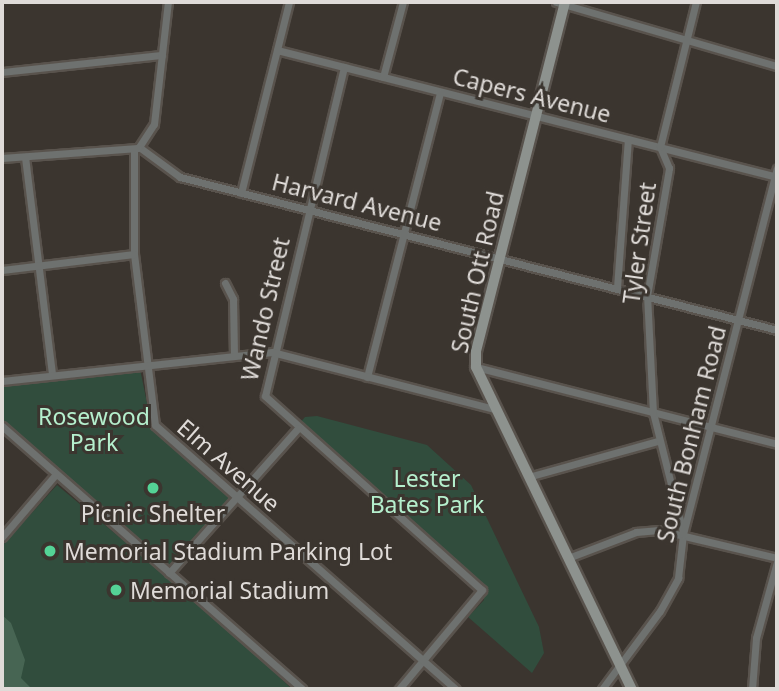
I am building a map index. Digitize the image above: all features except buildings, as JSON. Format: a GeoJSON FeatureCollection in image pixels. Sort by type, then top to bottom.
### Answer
{"type":"FeatureCollection","features":[{"type":"Feature","properties":{"kind":"street","name":"Elm Avenue"},"geometry":{"type":"LineString","coordinates":[[168,2],[154,124],[136,148],[134,254],[155,425],[456,689]]}},
{"type":"Feature","properties":{"kind":"street"},"geometry":{"type":"LineString","coordinates":[[241,193],[289,2]]}},
{"type":"Feature","properties":{"kind":"street"},"geometry":{"type":"LineString","coordinates":[[383,77],[403,2]]}},
{"type":"Feature","properties":{"kind":"street","name":"Tyler Street"},"geometry":{"type":"LineString","coordinates":[[683,534],[653,413],[647,296],[668,169],[660,147],[696,2]]}},
{"type":"Feature","properties":{"kind":"street"},"geometry":{"type":"LineString","coordinates":[[562,3],[777,66]]}},
{"type":"Feature","properties":{"kind":"street","name":"South Ott Road"},"geometry":{"type":"LineString","coordinates":[[562,3],[476,351],[476,367],[494,409],[632,689]]}},
{"type":"Feature","properties":{"kind":"street","name":"Capers Avenue"},"geometry":{"type":"LineString","coordinates":[[277,50],[777,174]]}},
{"type":"Feature","properties":{"kind":"street"},"geometry":{"type":"LineString","coordinates":[[2,72],[162,55]]}},
{"type":"Feature","properties":{"kind":"street","name":"Wando Street"},"geometry":{"type":"LineString","coordinates":[[344,67],[272,352],[265,396],[482,592],[424,662]]}},
{"type":"Feature","properties":{"kind":"street"},"geometry":{"type":"LineString","coordinates":[[367,377],[440,92]]}},
{"type":"Feature","properties":{"kind":"street","name":"Tyler Street"},"geometry":{"type":"LineString","coordinates":[[617,289],[628,139]]}},
{"type":"Feature","properties":{"kind":"street"},"geometry":{"type":"LineString","coordinates":[[2,158],[136,148]]}},
{"type":"Feature","properties":{"kind":"street","name":"Harvard Avenue"},"geometry":{"type":"LineString","coordinates":[[136,148],[180,177],[777,330]]}},
{"type":"Feature","properties":{"kind":"street"},"geometry":{"type":"LineString","coordinates":[[25,157],[52,374]]}},
{"type":"Feature","properties":{"kind":"street","name":"South Bonham Road"},"geometry":{"type":"LineString","coordinates":[[602,689],[660,611],[678,578],[683,534],[777,174]]}},
{"type":"Feature","properties":{"kind":"street"},"geometry":{"type":"LineString","coordinates":[[2,270],[134,254]]}},
{"type":"Feature","properties":{"kind":"street"},"geometry":{"type":"LineString","coordinates":[[225,283],[233,299],[234,355]]}},
{"type":"Feature","properties":{"kind":"street"},"geometry":{"type":"LineString","coordinates":[[2,381],[272,352],[494,409]]}},
{"type":"Feature","properties":{"kind":"street"},"geometry":{"type":"LineString","coordinates":[[476,367],[777,444]]}},
{"type":"Feature","properties":{"kind":"street"},"geometry":{"type":"LineString","coordinates":[[2,426],[302,689]]}},
{"type":"Feature","properties":{"kind":"street"},"geometry":{"type":"LineString","coordinates":[[169,573],[298,428]]}},
{"type":"Feature","properties":{"kind":"street"},"geometry":{"type":"LineString","coordinates":[[528,477],[658,441]]}},
{"type":"Feature","properties":{"kind":"street"},"geometry":{"type":"LineString","coordinates":[[2,537],[56,474]]}},
{"type":"Feature","properties":{"kind":"street"},"geometry":{"type":"LineString","coordinates":[[568,558],[636,532],[659,530],[777,560],[756,638],[752,689]]}},
{"type":"Feature","properties":{"kind":"street"},"geometry":{"type":"LineString","coordinates":[[400,689],[424,662]]}},
{"type":"Feature","properties":{"kind":"green space","name":"Rosewood Park"},"geometry":{"type":"Polygon","coordinates":[[[140,369],[152,427],[230,499],[168,566],[2,421],[2,385],[140,369]]]}},
{"type":"Feature","properties":{"kind":"green space","name":"Lester Bates Park"},"geometry":{"type":"Polygon","coordinates":[[[317,416],[427,445],[471,485],[539,627],[544,653],[532,673],[468,617],[484,600],[480,583],[299,424],[305,417],[317,416]]]}},
{"type":"Feature","properties":{"kind":"green space"},"geometry":{"type":"Polygon","coordinates":[[[57,485],[220,621],[292,689],[2,689],[2,546],[57,485]]]}},
{"type":"Feature","properties":{"kind":"green space"},"geometry":{"type":"Polygon","coordinates":[[[2,615],[11,623],[25,660],[21,678],[32,689],[2,689],[2,615]]]}},
{"type":"Feature","properties":{"kind":"place","name":"Picnic Shelter"},"geometry":{"type":"Point","coordinates":[153,488]}},
{"type":"Feature","properties":{"kind":"place","name":"Memorial Stadium Parking Lot"},"geometry":{"type":"Point","coordinates":[50,551]}},
{"type":"Feature","properties":{"kind":"place","name":"Memorial Stadium"},"geometry":{"type":"Point","coordinates":[116,590]}}]}
